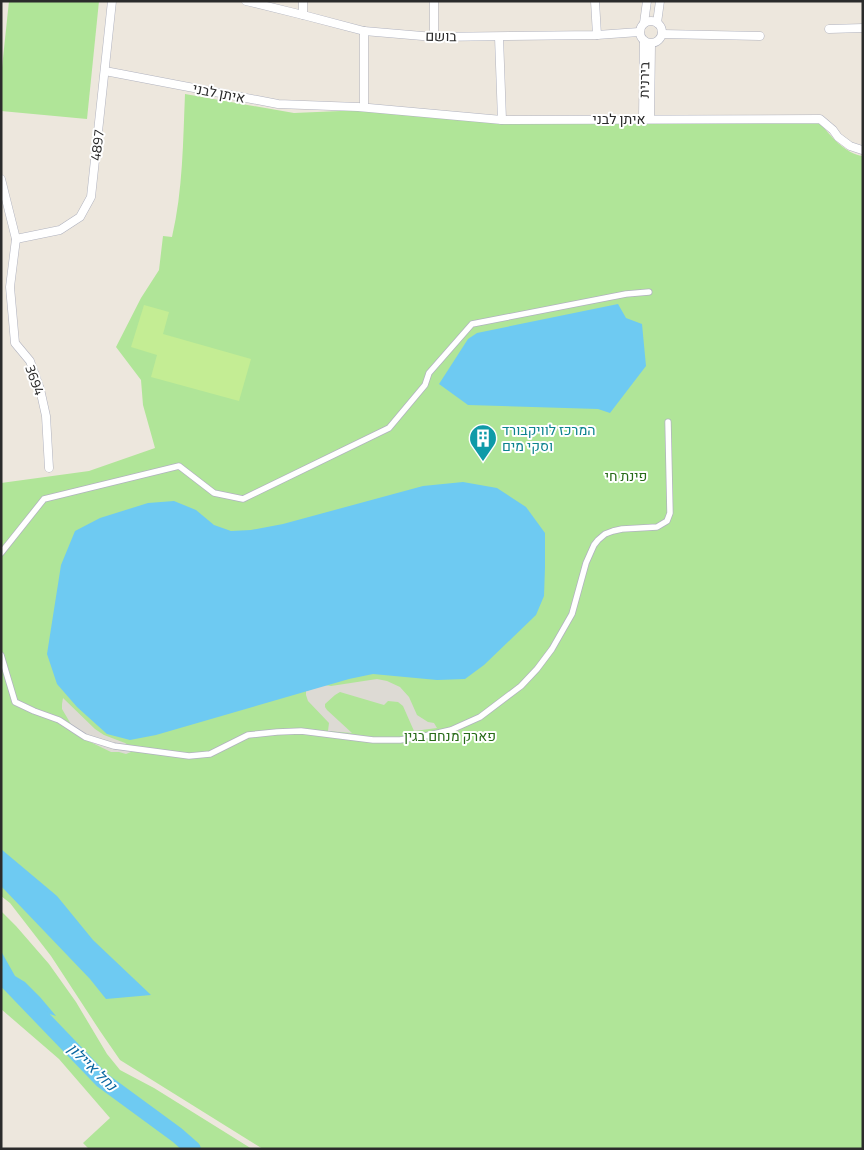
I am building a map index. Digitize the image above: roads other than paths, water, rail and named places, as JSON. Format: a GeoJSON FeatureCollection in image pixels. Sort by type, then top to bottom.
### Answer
{"type":"FeatureCollection","features":[{"type":"Feature","properties":{"kind":"street","name":"4897"},"geometry":{"type":"LineString","coordinates":[[16,239],[60,230],[80,217],[91,197],[112,1]]}},
{"type":"Feature","properties":{"kind":"street","name":"בושם"},"geometry":{"type":"LineString","coordinates":[[246,1],[364,31],[434,37],[597,35],[639,32]]}},
{"type":"Feature","properties":{"kind":"street"},"geometry":{"type":"LineString","coordinates":[[302,14],[303,1]]}},
{"type":"Feature","properties":{"kind":"street"},"geometry":{"type":"LineString","coordinates":[[434,1],[434,37]]}},
{"type":"Feature","properties":{"kind":"street"},"geometry":{"type":"LineString","coordinates":[[596,1],[597,35]]}},
{"type":"Feature","properties":{"kind":"street"},"geometry":{"type":"LineString","coordinates":[[647,1],[644,23],[639,32],[640,36],[647,43],[654,43],[659,40],[662,34],[662,29],[657,22],[660,1]]}},
{"type":"Feature","properties":{"kind":"street"},"geometry":{"type":"LineString","coordinates":[[644,23],[650,21],[657,22]]}},
{"type":"Feature","properties":{"kind":"street"},"geometry":{"type":"LineString","coordinates":[[829,29],[863,28]]}},
{"type":"Feature","properties":{"kind":"street"},"geometry":{"type":"LineString","coordinates":[[364,31],[364,107]]}},
{"type":"Feature","properties":{"kind":"street"},"geometry":{"type":"LineString","coordinates":[[662,34],[760,36]]}},
{"type":"Feature","properties":{"kind":"street"},"geometry":{"type":"LineString","coordinates":[[499,37],[502,120]]}},
{"type":"Feature","properties":{"kind":"street","name":"בירנית"},"geometry":{"type":"LineString","coordinates":[[647,43],[647,119]]}},
{"type":"Feature","properties":{"kind":"street","name":"איתן לבני"},"geometry":{"type":"LineString","coordinates":[[105,71],[278,104],[364,107],[502,120],[820,118],[838,137],[850,146],[862,150]]}},
{"type":"Feature","properties":{"kind":"street","name":"3694"},"geometry":{"type":"LineString","coordinates":[[1,178],[16,239],[10,287],[15,343],[30,361],[40,389],[46,416],[49,468]]}},
{"type":"Feature","properties":{"kind":"street"},"geometry":{"type":"LineString","coordinates":[[1,286],[10,287]]}},
{"type":"Feature","properties":{"kind":"street"},"geometry":{"type":"LineString","coordinates":[[1,553],[44,499],[179,466],[214,494],[243,499],[389,428],[424,385],[429,373],[472,324],[626,294],[649,292]]}},
{"type":"Feature","properties":{"kind":"street"},"geometry":{"type":"LineString","coordinates":[[1,655],[15,702],[59,720],[85,737],[131,749],[190,756],[210,754],[248,735],[277,732],[301,732],[373,740],[400,740],[452,730],[480,717],[521,686],[537,669],[552,649],[572,614],[586,563],[598,540],[613,530],[657,526],[667,521],[670,513],[668,422]]}},
{"type":"Feature","properties":{"kind":"water"},"geometry":{"type":"Polygon","coordinates":[[[618,304],[626,318],[642,324],[646,366],[610,413],[598,409],[468,405],[439,384],[468,339],[477,333],[618,304]]]}},
{"type":"Feature","properties":{"kind":"water"},"geometry":{"type":"Polygon","coordinates":[[[463,482],[497,488],[526,507],[545,533],[544,596],[536,615],[484,665],[465,679],[437,680],[373,674],[349,679],[156,735],[130,740],[107,734],[77,707],[57,684],[47,654],[61,565],[75,531],[100,518],[148,503],[174,501],[196,510],[214,525],[231,531],[251,530],[283,524],[423,486],[463,482]]]}},
{"type":"Feature","properties":{"kind":"water"},"geometry":{"type":"Polygon","coordinates":[[[1,849],[57,896],[93,940],[151,995],[106,999],[90,979],[1,886],[1,849]]]}},
{"type":"Feature","properties":{"kind":"water"},"geometry":{"type":"Polygon","coordinates":[[[1,951],[15,976],[25,982],[56,1016],[40,1011],[18,987],[1,965],[1,951]]]}},
{"type":"Feature","properties":{"kind":"waterway","name":"נחל איילון"},"geometry":{"type":"LineString","coordinates":[[1,975],[102,1080],[193,1149]]}},
{"type":"Feature","properties":{"kind":"place","name":"המרכז לוויקבורד וסקי מים"},"geometry":{"type":"Point","coordinates":[483,462]}},
{"type":"Feature","properties":{"kind":"park label","name":"פינת חי"},"geometry":{"type":"Point","coordinates":[626,476]}},
{"type":"Feature","properties":{"kind":"park label","name":"פארק מנחם בגין"},"geometry":{"type":"Point","coordinates":[450,736]}}]}
